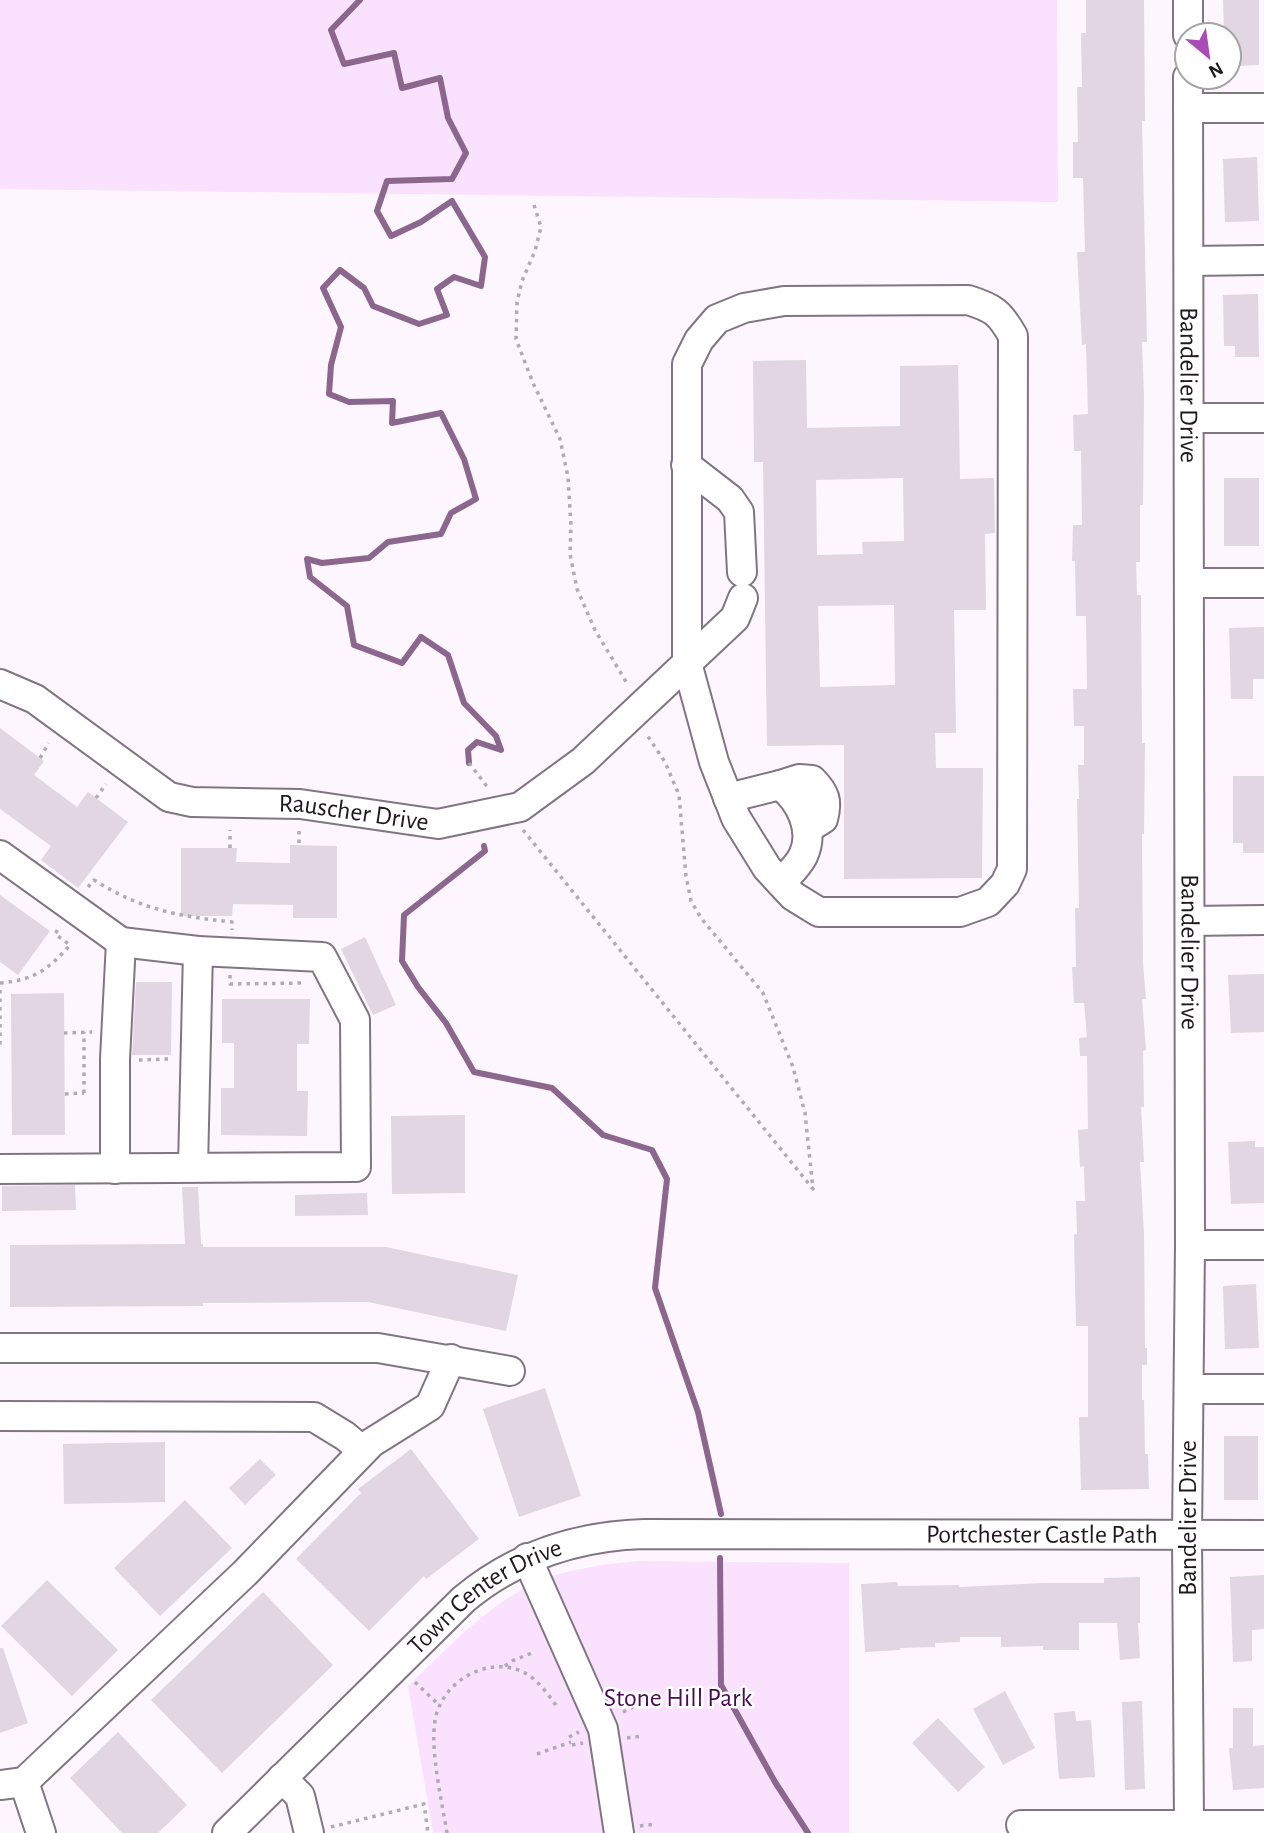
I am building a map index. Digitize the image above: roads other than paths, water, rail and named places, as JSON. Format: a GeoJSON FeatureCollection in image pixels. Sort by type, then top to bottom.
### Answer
{"type":"FeatureCollection","features":[{"type":"Feature","properties":{"kind":"street"},"geometry":{"type":"LineString","coordinates":[[1188,0],[1188,21]]}},
{"type":"Feature","properties":{"kind":"street","name":"Bandelier Drive"},"geometry":{"type":"LineString","coordinates":[[1188,91],[1189,1825]]}},
{"type":"Feature","properties":{"kind":"street"},"geometry":{"type":"LineString","coordinates":[[1188,108],[1264,108]]}},
{"type":"Feature","properties":{"kind":"street"},"geometry":{"type":"LineString","coordinates":[[1189,261],[1264,260]]}},
{"type":"Feature","properties":{"kind":"street"},"geometry":{"type":"LineString","coordinates":[[968,300],[986,305],[1002,316],[1013,336],[1012,869],[1005,884],[988,902],[960,912],[819,912],[793,896],[767,868],[736,818],[713,762],[687,663],[687,364],[699,340],[717,319],[744,307],[784,301],[968,300]]}},
{"type":"Feature","properties":{"kind":"street"},"geometry":{"type":"LineString","coordinates":[[1189,418],[1264,418]]}},
{"type":"Feature","properties":{"kind":"street","name":"Rauscher Drive"},"geometry":{"type":"LineString","coordinates":[[0,684],[36,699],[169,797],[192,802],[300,804],[438,824],[520,807],[583,761],[734,618],[742,585],[740,512],[730,499],[687,465]]}},
{"type":"Feature","properties":{"kind":"street"},"geometry":{"type":"LineString","coordinates":[[1189,583],[1264,583]]}},
{"type":"Feature","properties":{"kind":"street"},"geometry":{"type":"LineString","coordinates":[[728,798],[780,785],[790,793],[802,811],[807,830],[803,856],[781,883]]}},
{"type":"Feature","properties":{"kind":"street"},"geometry":{"type":"LineString","coordinates":[[0,855],[121,942],[198,951],[322,957],[355,1020],[356,1167],[0,1169]]}},
{"type":"Feature","properties":{"kind":"street"},"geometry":{"type":"LineString","coordinates":[[1190,921],[1264,920]]}},
{"type":"Feature","properties":{"kind":"street"},"geometry":{"type":"LineString","coordinates":[[115,1169],[121,942]]}},
{"type":"Feature","properties":{"kind":"street"},"geometry":{"type":"LineString","coordinates":[[193,1167],[198,951]]}},
{"type":"Feature","properties":{"kind":"street"},"geometry":{"type":"LineString","coordinates":[[1190,1245],[1264,1245]]}},
{"type":"Feature","properties":{"kind":"street"},"geometry":{"type":"LineString","coordinates":[[0,1348],[378,1348],[510,1371]]}},
{"type":"Feature","properties":{"kind":"street"},"geometry":{"type":"LineString","coordinates":[[41,1833],[12,1784],[245,1573],[363,1451],[380,1436],[430,1406],[441,1387],[451,1359]]}},
{"type":"Feature","properties":{"kind":"street"},"geometry":{"type":"LineString","coordinates":[[1189,1389],[1264,1389]]}},
{"type":"Feature","properties":{"kind":"street"},"geometry":{"type":"LineString","coordinates":[[0,1416],[314,1417],[363,1451]]}},
{"type":"Feature","properties":{"kind":"street","name":"Town Center Drive"},"geometry":{"type":"LineString","coordinates":[[226,1833],[464,1599],[503,1570],[527,1558],[581,1541],[624,1535],[820,1536]]}},
{"type":"Feature","properties":{"kind":"street","name":"Portchester Castle Path"},"geometry":{"type":"LineString","coordinates":[[820,1536],[1264,1535]]}},
{"type":"Feature","properties":{"kind":"street"},"geometry":{"type":"LineString","coordinates":[[527,1558],[603,1728],[619,1833]]}},
{"type":"Feature","properties":{"kind":"street"},"geometry":{"type":"LineString","coordinates":[[282,1778],[300,1796],[315,1831]]}},
{"type":"Feature","properties":{"kind":"street"},"geometry":{"type":"LineString","coordinates":[[1021,1825],[1264,1825]]}},
{"type":"Feature","properties":{"kind":"waterway"},"geometry":{"type":"LineString","coordinates":[[360,0],[331,30],[344,64],[394,53],[402,88],[440,78],[448,118],[466,153],[452,179],[387,181],[377,211],[391,236],[421,222],[452,201],[485,257],[481,286],[454,277],[437,289],[447,315],[419,324],[373,306],[364,288],[340,270],[323,288],[341,327],[331,365],[329,394],[349,402],[393,401],[392,423],[441,413],[464,459],[476,499],[451,513],[441,534],[388,542],[369,558],[322,563],[307,559],[310,577],[347,606],[354,645],[402,663],[421,637],[448,655],[464,703],[496,736],[501,750],[477,742],[468,750],[469,763]]}},
{"type":"Feature","properties":{"kind":"waterway"},"geometry":{"type":"LineString","coordinates":[[484,846],[485,851],[404,915],[402,961],[446,1023],[474,1072],[552,1088],[603,1135],[652,1150],[667,1179],[655,1288],[698,1412],[721,1514]]}},
{"type":"Feature","properties":{"kind":"waterway"},"geometry":{"type":"LineString","coordinates":[[720,1558],[721,1685],[775,1782],[808,1833]]}},
{"type":"Feature","properties":{"kind":"park label","name":"Stone Hill Park"},"geometry":{"type":"Point","coordinates":[678,1698]}}]}
